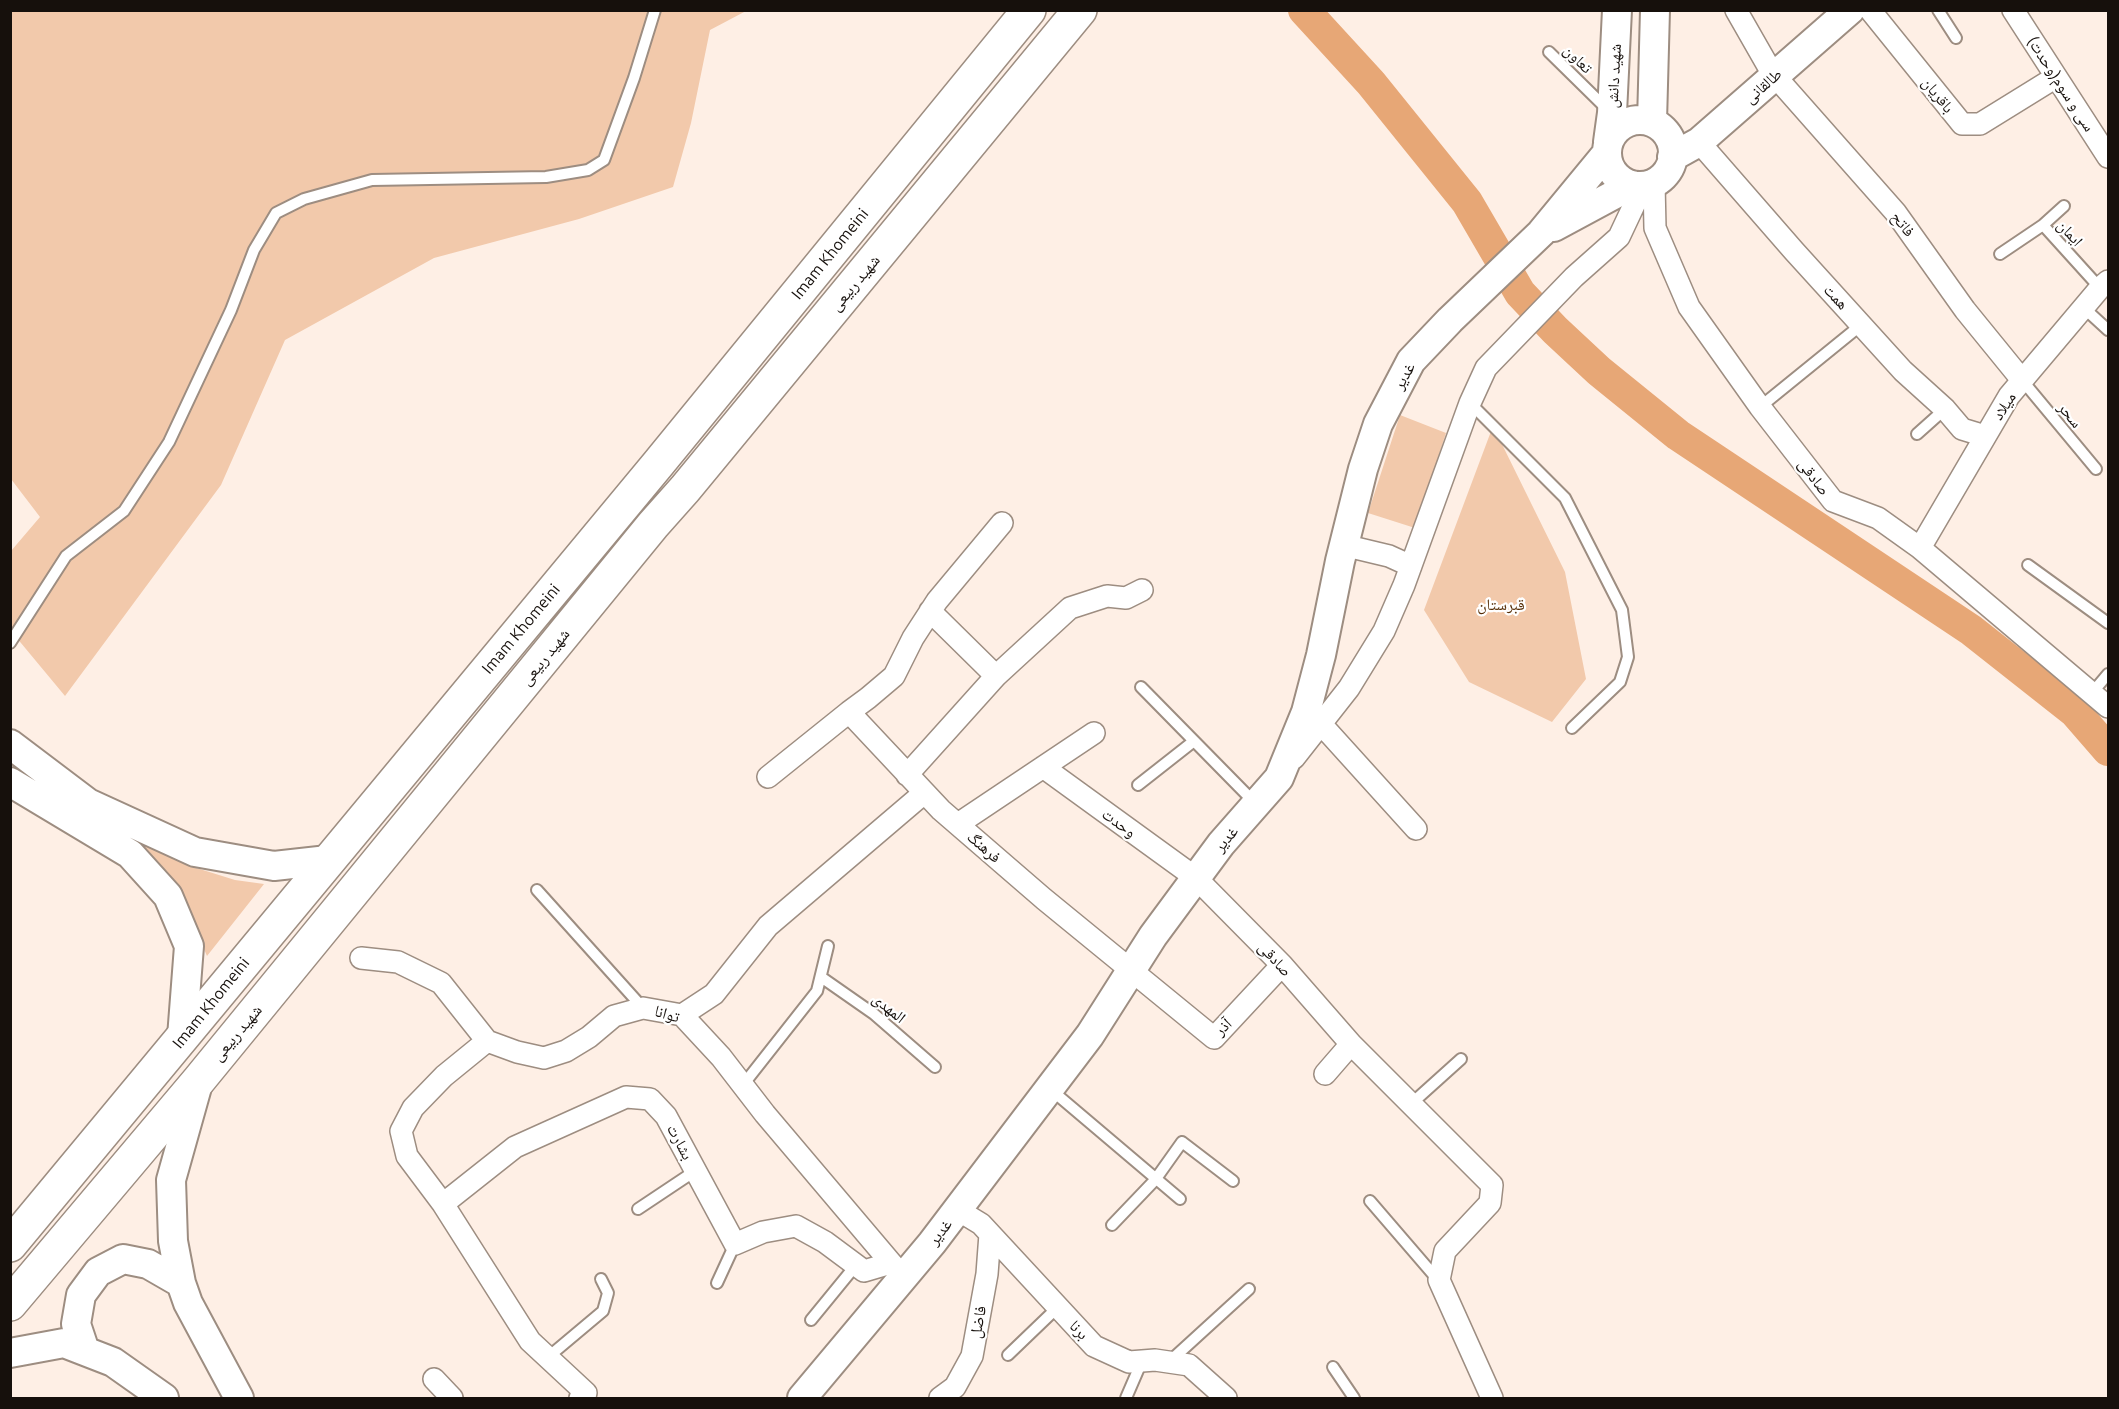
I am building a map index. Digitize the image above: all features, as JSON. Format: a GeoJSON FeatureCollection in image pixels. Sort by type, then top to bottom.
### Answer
{"type":"FeatureCollection","features":[{"type":"Feature","properties":{"kind":"main road","name":"Imam Khomeini"},"geometry":{"type":"LineString","coordinates":[[10,1245],[628,501],[1029,10]]}},
{"type":"Feature","properties":{"kind":"main road","name":"شهید ربیعی"},"geometry":{"type":"LineString","coordinates":[[10,1304],[199,1080],[653,525],[1080,10]]}},
{"type":"Feature","properties":{"kind":"main road"},"geometry":{"type":"LineString","coordinates":[[658,464],[685,489]]}},
{"type":"Feature","properties":{"kind":"main road"},"geometry":{"type":"LineString","coordinates":[[628,501],[653,525]]}},
{"type":"Feature","properties":{"kind":"street","name":"شهید دانش"},"geometry":{"type":"LineString","coordinates":[[1608,148],[1617,10]]}},
{"type":"Feature","properties":{"kind":"street"},"geometry":{"type":"LineString","coordinates":[[1541,233],[1663,177],[1669,168],[1664,138],[1655,10]]}},
{"type":"Feature","properties":{"kind":"street","name":"فاتح"},"geometry":{"type":"LineString","coordinates":[[1736,10],[1771,71],[1896,213],[1965,310],[2022,380]]}},
{"type":"Feature","properties":{"kind":"street","name":"طالقانی"},"geometry":{"type":"LineString","coordinates":[[1664,138],[1699,142],[1832,10]]}},
{"type":"Feature","properties":{"kind":"street","name":"طالقانی"},"geometry":{"type":"LineString","coordinates":[[1664,138],[1689,136],[1850,10]]}},
{"type":"Feature","properties":{"kind":"street","name":"باقریان"},"geometry":{"type":"LineString","coordinates":[[1870,10],[1962,124],[1980,124],[2056,77]]}},
{"type":"Feature","properties":{"kind":"street","name":"سی و سوم(وحدت)"},"geometry":{"type":"LineString","coordinates":[[2013,10],[2109,157]]}},
{"type":"Feature","properties":{"kind":"street"},"geometry":{"type":"LineString","coordinates":[[1643,185],[1622,181],[1608,164],[1608,148],[1613,133],[1621,126],[1641,120],[1664,138]]}},
{"type":"Feature","properties":{"kind":"street","name":"همت"},"geometry":{"type":"LineString","coordinates":[[1699,142],[1903,371],[1945,409],[1962,429],[1985,436]]}},
{"type":"Feature","properties":{"kind":"street"},"geometry":{"type":"LineString","coordinates":[[1541,233],[1608,148]]}},
{"type":"Feature","properties":{"kind":"street"},"geometry":{"type":"LineString","coordinates":[[1279,778],[1349,688],[1383,631],[1411,566],[1470,403],[1486,368],[1574,277],[1619,237],[1643,185]]}},
{"type":"Feature","properties":{"kind":"street","name":"صادقی"},"geometry":{"type":"LineString","coordinates":[[1643,185],[1655,228],[1689,307],[1760,406],[1833,501],[1878,518],[1920,548],[2109,707]]}},
{"type":"Feature","properties":{"kind":"street","name":"غدیر"},"geometry":{"type":"LineString","coordinates":[[802,1398],[897,1270],[958,1210],[1090,1035],[1153,936],[1221,844],[1279,778],[1306,712],[1363,469],[1378,424],[1411,361],[1541,233]]}},
{"type":"Feature","properties":{"kind":"street","name":"میلاد"},"geometry":{"type":"LineString","coordinates":[[1920,548],[2008,396],[2104,285]]}},
{"type":"Feature","properties":{"kind":"street"},"geometry":{"type":"LineString","coordinates":[[768,777],[894,676],[913,639],[937,601],[1002,523]]}},
{"type":"Feature","properties":{"kind":"street"},"geometry":{"type":"LineString","coordinates":[[1344,545],[1389,556],[1411,566]]}},
{"type":"Feature","properties":{"kind":"street"},"geometry":{"type":"LineString","coordinates":[[907,776],[996,676],[1070,608],[1107,596],[1126,598],[1142,590]]}},
{"type":"Feature","properties":{"kind":"street"},"geometry":{"type":"LineString","coordinates":[[930,611],[996,676]]}},
{"type":"Feature","properties":{"kind":"street","name":"فرهنگ"},"geometry":{"type":"LineString","coordinates":[[849,712],[924,793],[1044,899],[1131,970]]}},
{"type":"Feature","properties":{"kind":"street"},"geometry":{"type":"LineString","coordinates":[[1321,724],[1416,829]]}},
{"type":"Feature","properties":{"kind":"street"},"geometry":{"type":"LineString","coordinates":[[958,824],[1094,733]]}},
{"type":"Feature","properties":{"kind":"street"},"geometry":{"type":"LineString","coordinates":[[10,744],[88,803],[195,852],[274,866],[328,860]]}},
{"type":"Feature","properties":{"kind":"street","name":"وحدت"},"geometry":{"type":"LineString","coordinates":[[1043,767],[1196,878]]}},
{"type":"Feature","properties":{"kind":"street"},"geometry":{"type":"LineString","coordinates":[[10,782],[130,854],[168,896],[189,946],[183,1037]]}},
{"type":"Feature","properties":{"kind":"street"},"geometry":{"type":"LineString","coordinates":[[682,1015],[714,994],[768,926],[924,793]]}},
{"type":"Feature","properties":{"kind":"street","name":"صادقی"},"geometry":{"type":"LineString","coordinates":[[1196,878],[1282,965],[1351,1044],[1492,1185],[1490,1203],[1445,1251],[1438,1280]]}},
{"type":"Feature","properties":{"kind":"street"},"geometry":{"type":"LineString","coordinates":[[361,958],[398,962],[441,983],[486,1041],[444,1076],[413,1108],[401,1131],[407,1156],[443,1204],[530,1341],[586,1393],[580,1398]]}},
{"type":"Feature","properties":{"kind":"street","name":"آذر"},"geometry":{"type":"LineString","coordinates":[[1131,970],[1214,1038],[1282,965]]}},
{"type":"Feature","properties":{"kind":"street","name":"توانا"},"geometry":{"type":"LineString","coordinates":[[486,1041],[517,1052],[544,1058],[567,1051],[589,1037],[614,1016],[643,1008],[682,1015],[721,1057],[765,1114],[897,1270]]}},
{"type":"Feature","properties":{"kind":"street"},"geometry":{"type":"LineString","coordinates":[[1325,1074],[1351,1044]]}},
{"type":"Feature","properties":{"kind":"street"},"geometry":{"type":"LineString","coordinates":[[199,1080],[171,1180],[173,1241],[181,1282],[188,1303],[239,1398]]}},
{"type":"Feature","properties":{"kind":"street","name":"بشارت"},"geometry":{"type":"LineString","coordinates":[[443,1204],[514,1147],[626,1097],[650,1099],[666,1116],[735,1244]]}},
{"type":"Feature","properties":{"kind":"street","name":"برنا"},"geometry":{"type":"LineString","coordinates":[[958,1210],[981,1224],[1094,1346],[1129,1362],[1155,1360],[1190,1365],[1226,1398]]}},
{"type":"Feature","properties":{"kind":"street"},"geometry":{"type":"LineString","coordinates":[[735,1244],[763,1232],[796,1226],[825,1242],[864,1271],[897,1270]]}},
{"type":"Feature","properties":{"kind":"street","name":"فاضل"},"geometry":{"type":"LineString","coordinates":[[940,1398],[954,1387],[972,1356],[987,1274],[990,1234]]}},
{"type":"Feature","properties":{"kind":"street"},"geometry":{"type":"LineString","coordinates":[[85,1351],[76,1324],[81,1295],[98,1272],[123,1259],[148,1264],[181,1282]]}},
{"type":"Feature","properties":{"kind":"street"},"geometry":{"type":"LineString","coordinates":[[1438,1280],[1492,1398]]}},
{"type":"Feature","properties":{"kind":"street"},"geometry":{"type":"LineString","coordinates":[[10,1353],[64,1343],[113,1362],[164,1398]]}},
{"type":"Feature","properties":{"kind":"street"},"geometry":{"type":"LineString","coordinates":[[434,1379],[452,1398]]}},
{"type":"Feature","properties":{"kind":"lane"},"geometry":{"type":"LineString","coordinates":[[10,643],[66,556],[124,511],[170,442],[231,310],[254,250],[276,213],[304,199],[372,180],[546,177],[588,170],[604,160],[634,78],[654,10]]}},
{"type":"Feature","properties":{"kind":"lane"},"geometry":{"type":"LineString","coordinates":[[1938,10],[1956,38]]}},
{"type":"Feature","properties":{"kind":"lane","name":"تعاون"},"geometry":{"type":"LineString","coordinates":[[1549,52],[1612,113]]}},
{"type":"Feature","properties":{"kind":"lane"},"geometry":{"type":"LineString","coordinates":[[2000,254],[2043,225],[2064,206]]}},
{"type":"Feature","properties":{"kind":"lane","name":"ایمان"},"geometry":{"type":"LineString","coordinates":[[2043,225],[2104,285]]}},
{"type":"Feature","properties":{"kind":"lane"},"geometry":{"type":"LineString","coordinates":[[2084,308],[2109,330]]}},
{"type":"Feature","properties":{"kind":"lane"},"geometry":{"type":"LineString","coordinates":[[1760,406],[1862,325]]}},
{"type":"Feature","properties":{"kind":"lane","name":"سحر"},"geometry":{"type":"LineString","coordinates":[[2022,380],[2096,469]]}},
{"type":"Feature","properties":{"kind":"lane"},"geometry":{"type":"LineString","coordinates":[[1470,403],[1565,498],[1622,610],[1628,657],[1620,682],[1572,728]]}},
{"type":"Feature","properties":{"kind":"lane"},"geometry":{"type":"LineString","coordinates":[[1917,434],[1945,409]]}},
{"type":"Feature","properties":{"kind":"lane"},"geometry":{"type":"LineString","coordinates":[[2028,565],[2109,623]]}},
{"type":"Feature","properties":{"kind":"lane"},"geometry":{"type":"LineString","coordinates":[[2092,693],[2109,674]]}},
{"type":"Feature","properties":{"kind":"lane"},"geometry":{"type":"LineString","coordinates":[[1141,687],[1256,804]]}},
{"type":"Feature","properties":{"kind":"lane"},"geometry":{"type":"LineString","coordinates":[[1138,785],[1194,741]]}},
{"type":"Feature","properties":{"kind":"lane"},"geometry":{"type":"LineString","coordinates":[[537,890],[643,1008]]}},
{"type":"Feature","properties":{"kind":"lane"},"geometry":{"type":"LineString","coordinates":[[743,1085],[817,991],[828,945]]}},
{"type":"Feature","properties":{"kind":"lane","name":"المهدی"},"geometry":{"type":"LineString","coordinates":[[820,977],[874,1014],[934,1067]]}},
{"type":"Feature","properties":{"kind":"lane"},"geometry":{"type":"LineString","coordinates":[[1411,1104],[1461,1059]]}},
{"type":"Feature","properties":{"kind":"lane"},"geometry":{"type":"LineString","coordinates":[[1049,1088],[1180,1199]]}},
{"type":"Feature","properties":{"kind":"lane"},"geometry":{"type":"LineString","coordinates":[[1112,1226],[1155,1180],[1182,1142],[1233,1181]]}},
{"type":"Feature","properties":{"kind":"lane"},"geometry":{"type":"LineString","coordinates":[[638,1209],[695,1171]]}},
{"type":"Feature","properties":{"kind":"lane"},"geometry":{"type":"LineString","coordinates":[[1370,1201],[1438,1280]]}},
{"type":"Feature","properties":{"kind":"lane"},"geometry":{"type":"LineString","coordinates":[[717,1283],[735,1244]]}},
{"type":"Feature","properties":{"kind":"lane"},"geometry":{"type":"LineString","coordinates":[[811,1320],[856,1265]]}},
{"type":"Feature","properties":{"kind":"lane"},"geometry":{"type":"LineString","coordinates":[[547,1358],[603,1311],[608,1293],[602,1279]]}},
{"type":"Feature","properties":{"kind":"lane"},"geometry":{"type":"LineString","coordinates":[[1169,1362],[1249,1289]]}},
{"type":"Feature","properties":{"kind":"lane"},"geometry":{"type":"LineString","coordinates":[[1008,1355],[1058,1307]]}},
{"type":"Feature","properties":{"kind":"lane"},"geometry":{"type":"LineString","coordinates":[[1126,1398],[1142,1361]]}},
{"type":"Feature","properties":{"kind":"lane"},"geometry":{"type":"LineString","coordinates":[[1333,1367],[1354,1398]]}},
{"type":"Feature","properties":{"kind":"green space"},"geometry":{"type":"Polygon","coordinates":[[[11,11],[746,11],[710,30],[691,123],[673,187],[579,219],[434,258],[285,340],[221,485],[65,696],[11,631],[11,551],[40,517],[11,479],[11,11]]]}},
{"type":"Feature","properties":{"kind":"green space"},"geometry":{"type":"Polygon","coordinates":[[[1400,415],[1446,433],[1415,528],[1368,513],[1400,415]]]}},
{"type":"Feature","properties":{"kind":"green space","name":"قبرستان"},"geometry":{"type":"Polygon","coordinates":[[[1493,426],[1565,572],[1586,679],[1552,722],[1469,682],[1424,610],[1493,426]]]}},
{"type":"Feature","properties":{"kind":"green space"},"geometry":{"type":"Polygon","coordinates":[[[142,841],[190,866],[235,880],[264,884],[207,956],[196,931],[139,850],[142,841]]]}},
{"type":"Feature","properties":{"kind":"waterway"},"geometry":{"type":"LineString","coordinates":[[1304,10],[1371,83],[1467,202],[1520,293],[1599,371],[1678,435],[1971,630],[2075,712],[2108,750]]}}]}
